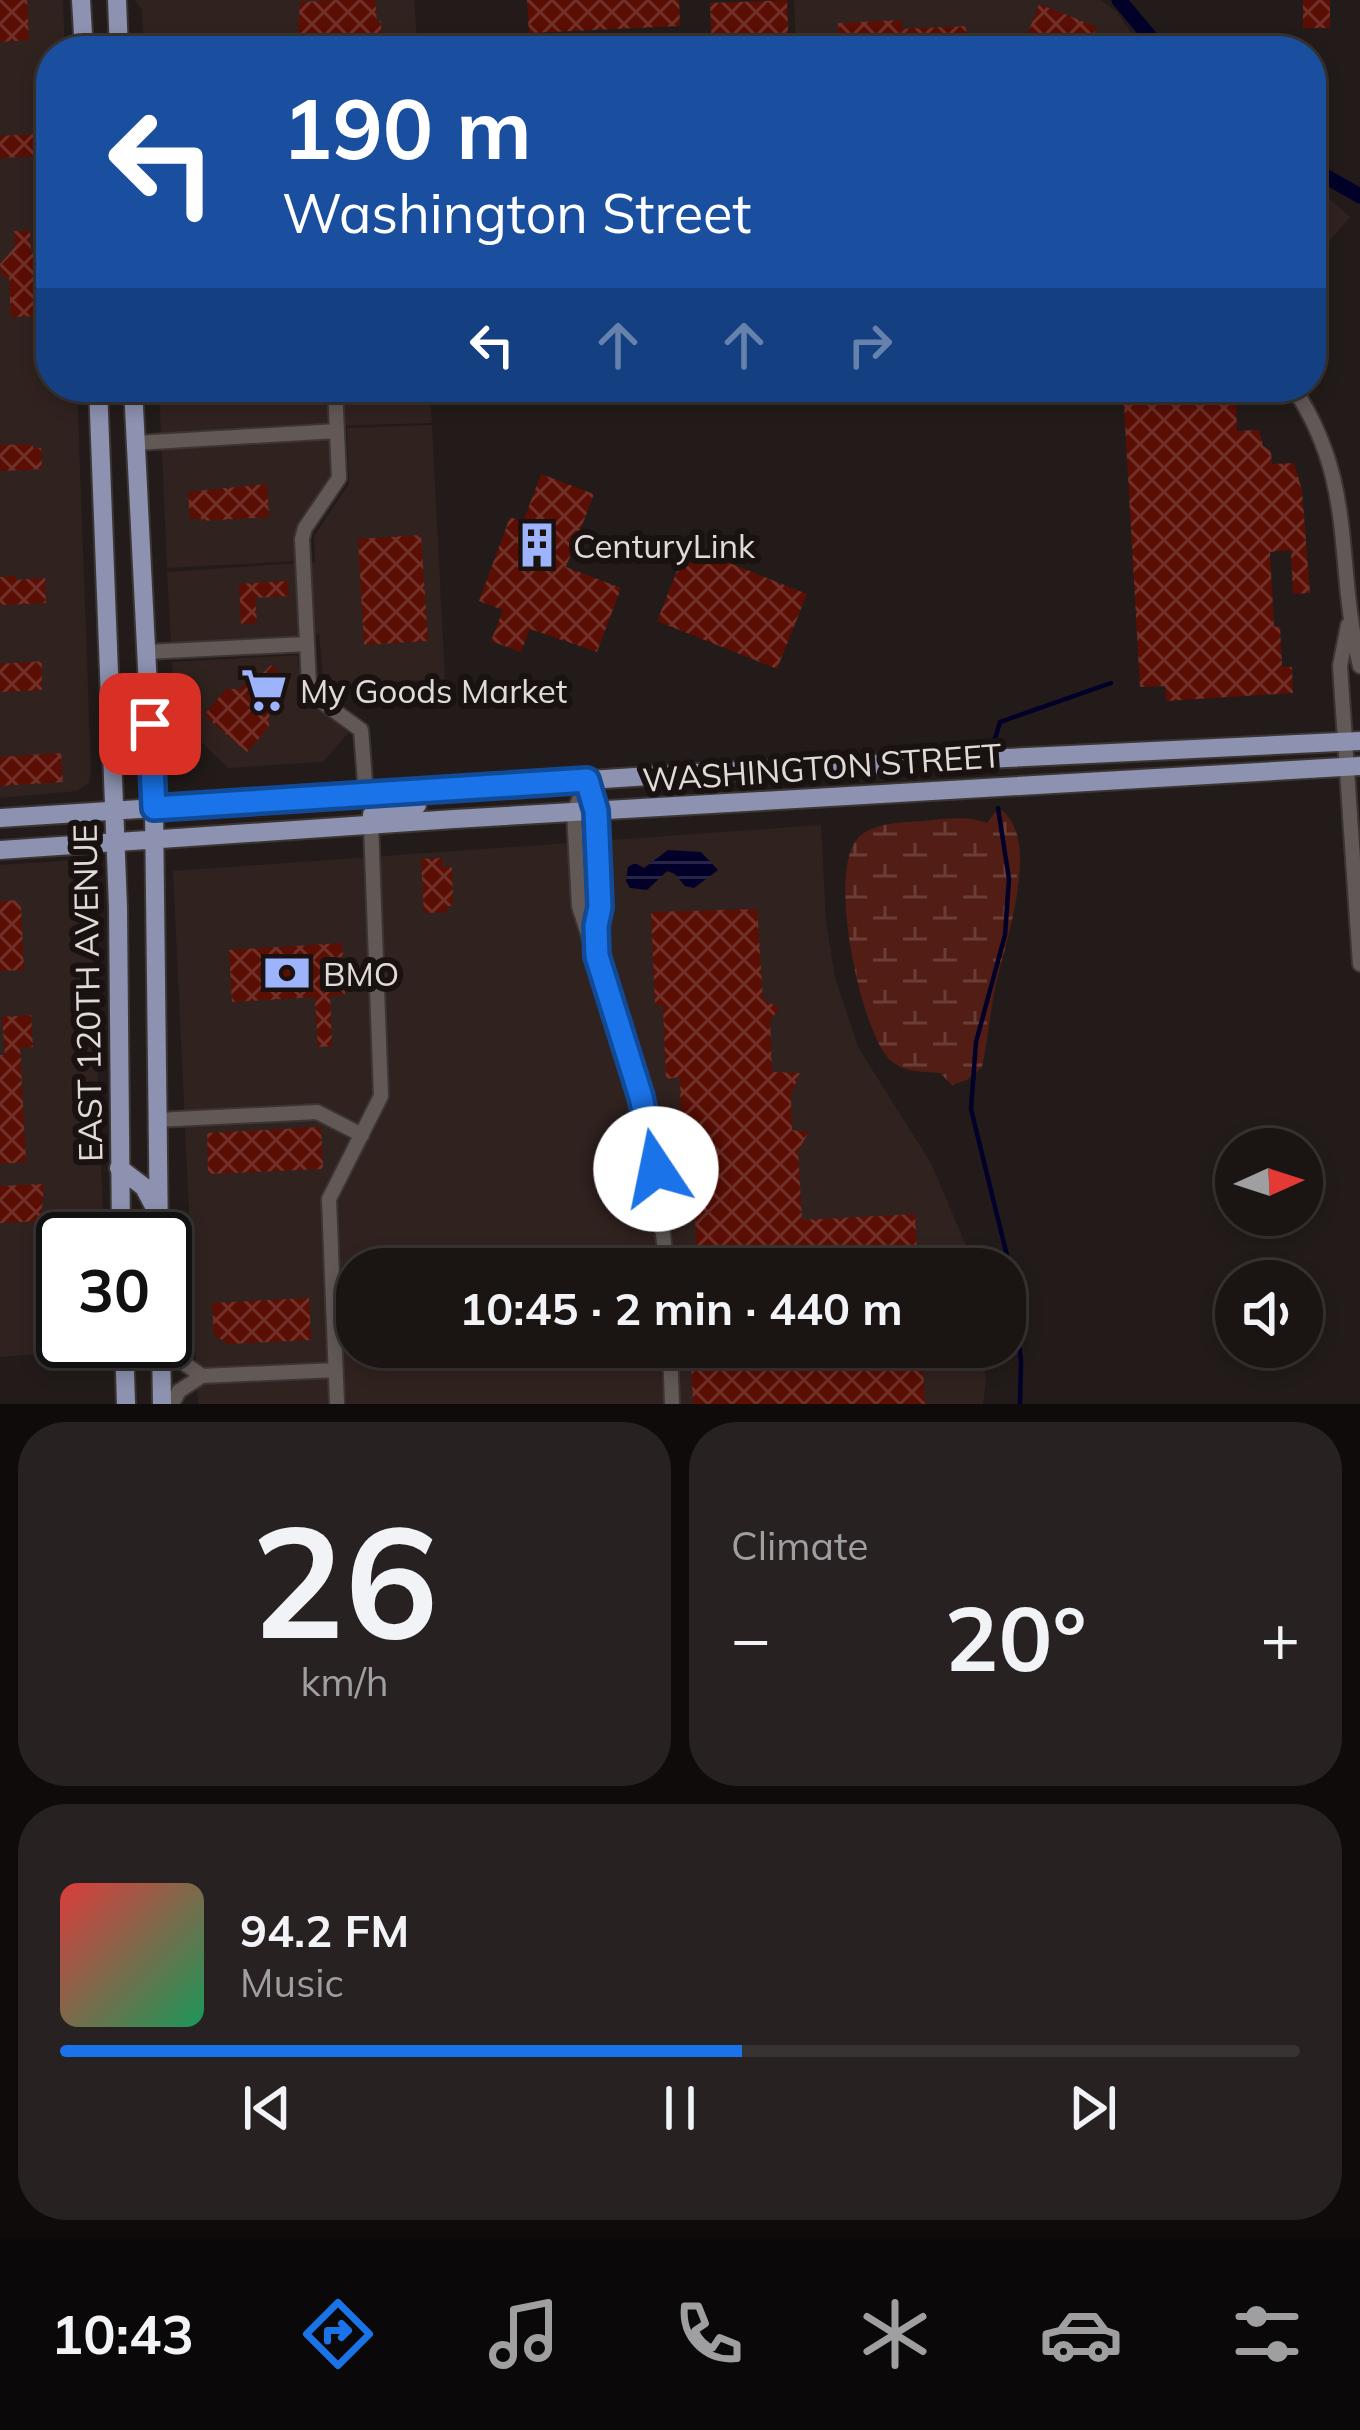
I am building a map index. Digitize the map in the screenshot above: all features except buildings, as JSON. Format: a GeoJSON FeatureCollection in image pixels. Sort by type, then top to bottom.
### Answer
{"type":"FeatureCollection","features":[{"type":"Feature","properties":{"kind":"main road"},"geometry":{"type":"LineString","coordinates":[[82,0],[83,36]]}},
{"type":"Feature","properties":{"kind":"main road"},"geometry":{"type":"LineString","coordinates":[[117,0],[118,36]]}},
{"type":"Feature","properties":{"kind":"main road","name":"EAST 120TH AVENUE"},"geometry":{"type":"LineString","coordinates":[[99,402],[116,842],[120,1212]]}},
{"type":"Feature","properties":{"kind":"main road","name":"EAST 120TH AVENUE"},"geometry":{"type":"LineString","coordinates":[[135,402],[155,840],[158,1212]]}},
{"type":"Feature","properties":{"kind":"main road","name":"WASHINGTON STREET"},"geometry":{"type":"LineString","coordinates":[[0,818],[587,780],[1352,741]]}},
{"type":"Feature","properties":{"kind":"main road","name":"WASHINGTON STREET"},"geometry":{"type":"LineString","coordinates":[[0,850],[1353,766]]}},
{"type":"Feature","properties":{"kind":"main road"},"geometry":{"type":"LineString","coordinates":[[370,825],[372,815],[380,809],[436,803],[486,788]]}},
{"type":"Feature","properties":{"kind":"main road"},"geometry":{"type":"LineString","coordinates":[[119,1168],[144,1187],[157,1212]]}},
{"type":"Feature","properties":{"kind":"main road"},"geometry":{"type":"LineString","coordinates":[[125,1368],[126,1404]]}},
{"type":"Feature","properties":{"kind":"main road"},"geometry":{"type":"LineString","coordinates":[[162,1404],[163,1368]]}},
{"type":"Feature","properties":{"kind":"street"},"geometry":{"type":"LineString","coordinates":[[336,402],[338,483],[302,539],[307,644],[312,692],[361,730],[366,795]]}},
{"type":"Feature","properties":{"kind":"street"},"geometry":{"type":"LineString","coordinates":[[1301,402],[1326,447],[1338,488],[1348,625],[1360,666]]}},
{"type":"Feature","properties":{"kind":"street"},"geometry":{"type":"LineString","coordinates":[[136,443],[337,431]]}},
{"type":"Feature","properties":{"kind":"street"},"geometry":{"type":"LineString","coordinates":[[1348,625],[1340,655],[1352,741],[1360,964]]}},
{"type":"Feature","properties":{"kind":"street"},"geometry":{"type":"LineString","coordinates":[[146,652],[307,644]]}},
{"type":"Feature","properties":{"kind":"street"},"geometry":{"type":"LineString","coordinates":[[587,780],[596,811],[597,956]]}},
{"type":"Feature","properties":{"kind":"street"},"geometry":{"type":"LineString","coordinates":[[587,780],[574,812],[579,906],[641,1097],[665,1248]]}},
{"type":"Feature","properties":{"kind":"street"},"geometry":{"type":"LineString","coordinates":[[337,1404],[329,1199],[381,1096],[370,825]]}},
{"type":"Feature","properties":{"kind":"street"},"geometry":{"type":"LineString","coordinates":[[157,1120],[317,1112],[362,1135]]}},
{"type":"Feature","properties":{"kind":"street"},"geometry":{"type":"LineString","coordinates":[[191,1368],[202,1376]]}},
{"type":"Feature","properties":{"kind":"street"},"geometry":{"type":"LineString","coordinates":[[671,1368],[672,1404]]}},
{"type":"Feature","properties":{"kind":"street"},"geometry":{"type":"LineString","coordinates":[[172,1404],[179,1391],[202,1376],[335,1370]]}},
{"type":"Feature","properties":{"kind":"shaded area"},"geometry":{"type":"Polygon","coordinates":[[[0,0],[63,0],[64,36],[36,36],[36,402],[78,402],[91,769],[89,783],[77,791],[0,798],[0,0]]]}},
{"type":"Feature","properties":{"kind":"shaded area"},"geometry":{"type":"Polygon","coordinates":[[[135,0],[414,0],[417,36],[143,36],[142,10],[135,0]]]}},
{"type":"Feature","properties":{"kind":"shaded area"},"geometry":{"type":"Polygon","coordinates":[[[794,0],[1101,0],[1117,12],[1134,36],[795,36],[794,0]]]}},
{"type":"Feature","properties":{"kind":"shaded area"},"geometry":{"type":"Polygon","coordinates":[[[1326,195],[1350,217],[1326,245],[1326,195]]]}},
{"type":"Feature","properties":{"kind":"shaded area"},"geometry":{"type":"Polygon","coordinates":[[[160,402],[431,402],[432,423],[330,426],[334,475],[295,534],[295,561],[167,568],[160,402]]]}},
{"type":"Feature","properties":{"kind":"shaded area"},"geometry":{"type":"Polygon","coordinates":[[[432,425],[445,679],[324,686],[319,634],[171,643],[167,572],[315,562],[314,536],[349,484],[347,428],[432,425]]]}},
{"type":"Feature","properties":{"kind":"shaded area"},"geometry":{"type":"Polygon","coordinates":[[[297,655],[301,688],[308,700],[350,731],[323,762],[228,768],[174,716],[172,662],[297,655]]]}},
{"type":"Feature","properties":{"kind":"shaded area"},"geometry":{"type":"Polygon","coordinates":[[[821,825],[826,921],[835,978],[858,1047],[931,1163],[967,1248],[336,1248],[336,1368],[985,1368],[983,1404],[198,1404],[173,871],[821,825]]]}},
{"type":"Feature","properties":{"kind":"shaded area"},"geometry":{"type":"Polygon","coordinates":[[[89,859],[103,1212],[36,1212],[36,1354],[0,1357],[0,865],[89,859]]]}},
{"type":"Feature","properties":{"kind":"green space"},"geometry":{"type":"Polygon","coordinates":[[[998,808],[1011,821],[1018,841],[1018,890],[982,1067],[952,1085],[940,1073],[899,1066],[877,1041],[850,946],[846,879],[850,853],[860,836],[873,828],[947,819],[987,823],[998,808]]]}},
{"type":"Feature","properties":{"kind":"water"},"geometry":{"type":"Polygon","coordinates":[[[668,850],[701,852],[718,870],[694,888],[667,871],[647,890],[630,888],[628,867],[635,863],[644,868],[668,850]]]}},
{"type":"Feature","properties":{"kind":"waterway"},"geometry":{"type":"LineString","coordinates":[[1119,0],[1149,36]]}},
{"type":"Feature","properties":{"kind":"waterway"},"geometry":{"type":"LineString","coordinates":[[1326,177],[1360,196]]}},
{"type":"Feature","properties":{"kind":"waterway"},"geometry":{"type":"LineString","coordinates":[[994,742],[1000,722],[1111,683]]}},
{"type":"Feature","properties":{"kind":"waterway"},"geometry":{"type":"LineString","coordinates":[[998,808],[1009,879],[1005,935],[976,1042],[971,1109],[1010,1268],[1021,1361],[1020,1404]]}},
{"type":"Feature","properties":{"kind":"place","name":"CenturyLink"},"geometry":{"type":"Point","coordinates":[537,545]}},
{"type":"Feature","properties":{"kind":"place","name":"My Goods Market"},"geometry":{"type":"Point","coordinates":[264,690]}},
{"type":"Feature","properties":{"kind":"place","name":"BMO"},"geometry":{"type":"Point","coordinates":[287,973]}},
{"type":"Feature","properties":{"kind":"route"},"geometry":{"type":"LineString","coordinates":[[150,724],[154,808],[587,780],[596,811],[597,956],[641,1097],[656,1169]]}}]}
